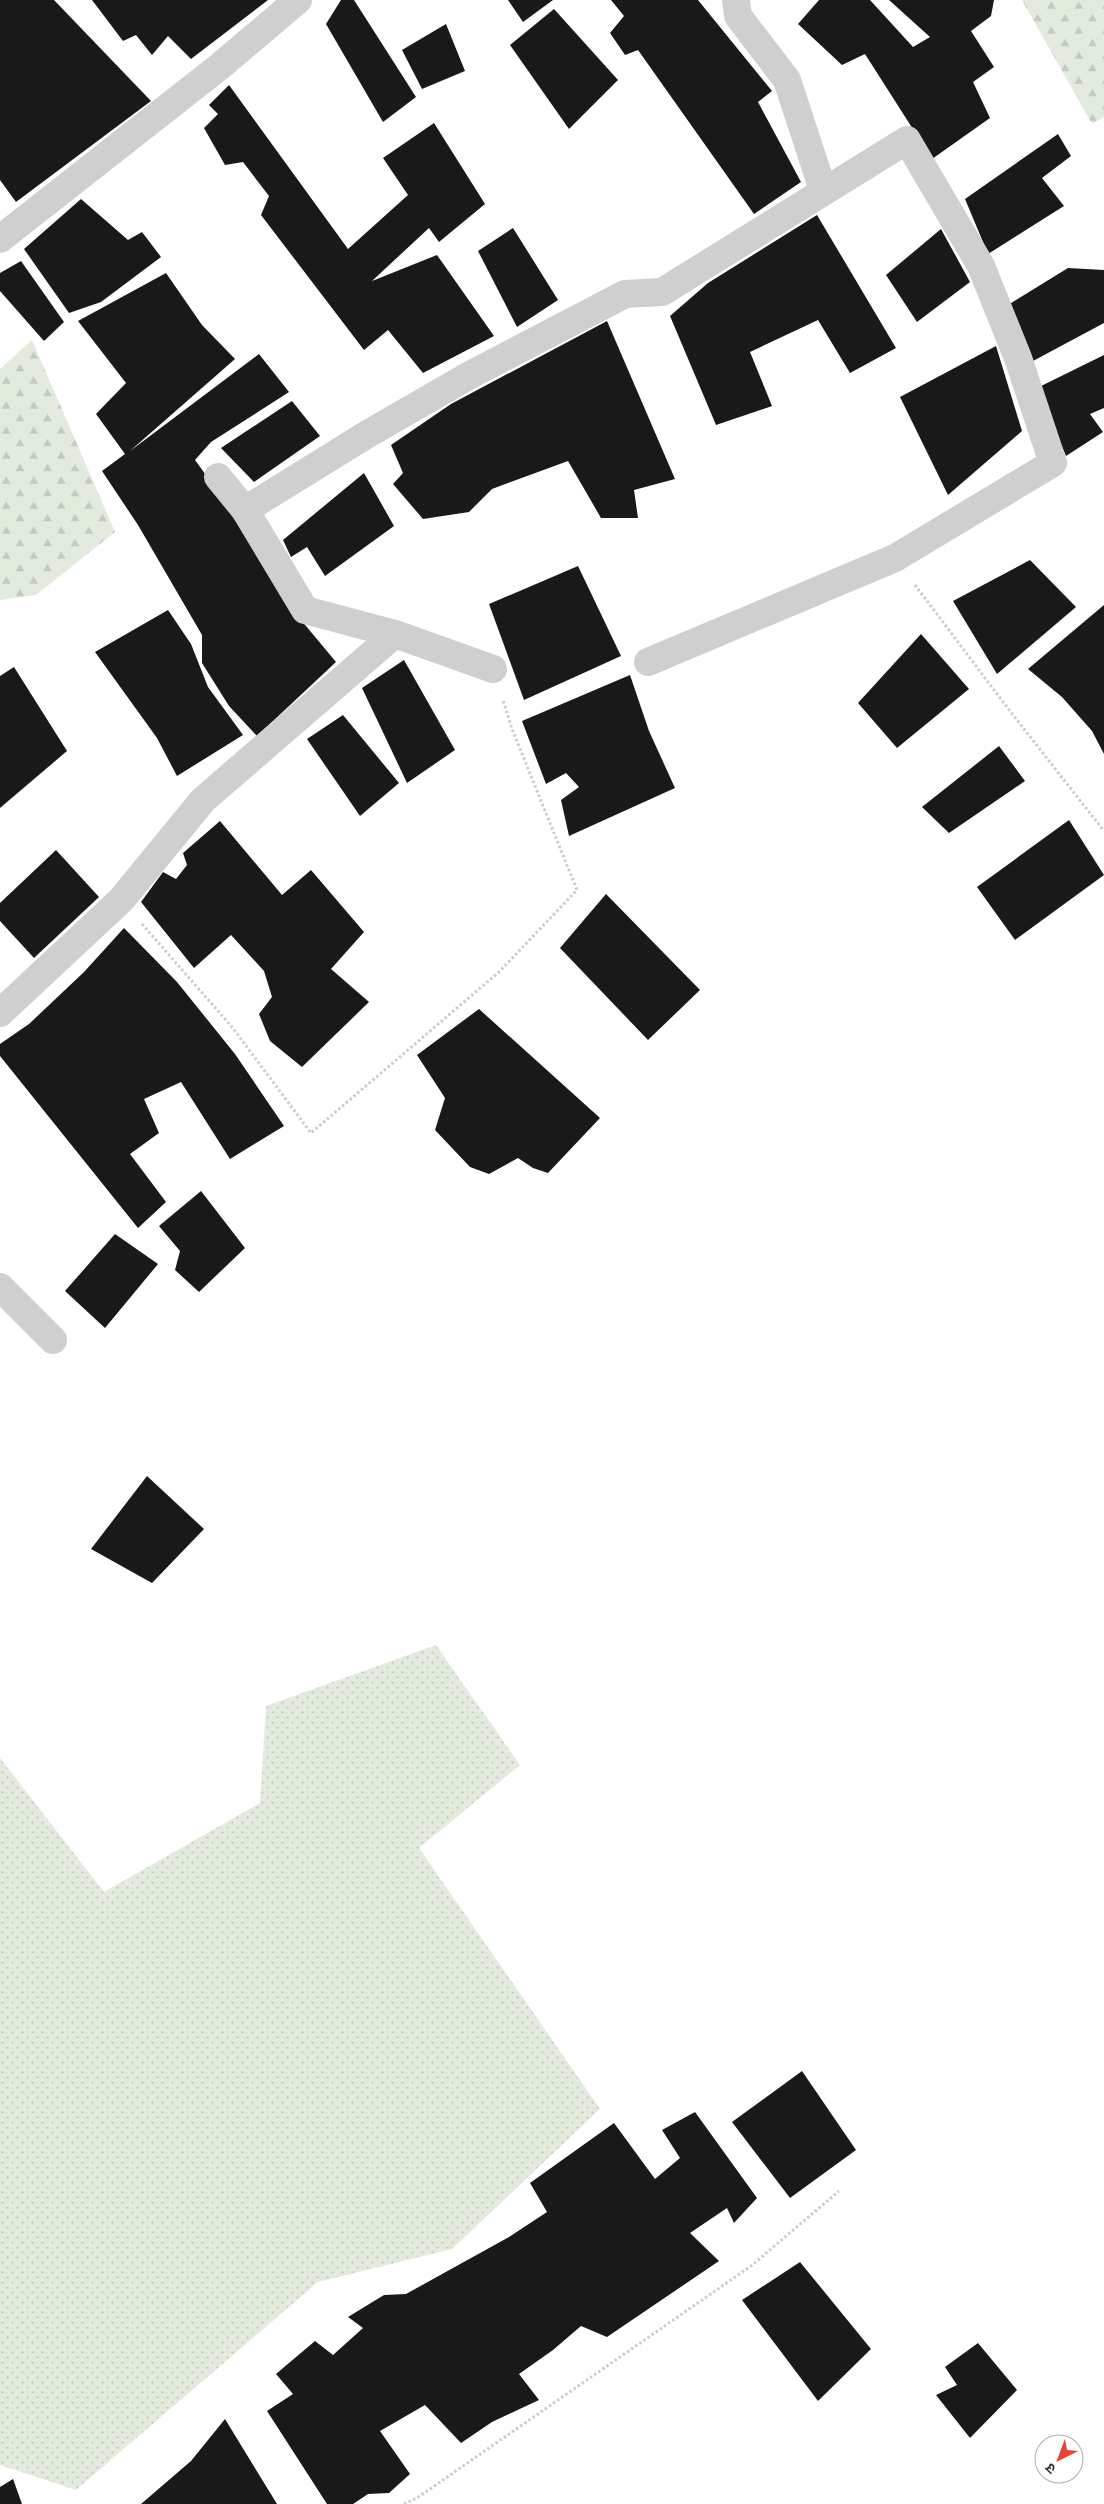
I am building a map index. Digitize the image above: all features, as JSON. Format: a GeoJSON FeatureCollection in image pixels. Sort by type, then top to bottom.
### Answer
{"type":"FeatureCollection","features":[{"type":"Feature","properties":{"kind":"street"},"geometry":{"type":"LineString","coordinates":[[0,239],[219,67],[298,0]]}},
{"type":"Feature","properties":{"kind":"street"},"geometry":{"type":"LineString","coordinates":[[736,0],[738,16],[788,80],[823,190]]}},
{"type":"Feature","properties":{"kind":"street"},"geometry":{"type":"LineString","coordinates":[[245,510],[366,435],[513,352],[625,294],[662,292],[823,190],[907,140],[981,266],[1018,358],[1053,463],[895,558],[648,662]]}},
{"type":"Feature","properties":{"kind":"street"},"geometry":{"type":"LineString","coordinates":[[218,477],[245,510],[305,610],[395,634],[493,669]]}},
{"type":"Feature","properties":{"kind":"street"},"geometry":{"type":"LineString","coordinates":[[0,1013],[121,900],[203,800],[395,634]]}},
{"type":"Feature","properties":{"kind":"street"},"geometry":{"type":"LineString","coordinates":[[0,1287],[53,1340]]}},
{"type":"Feature","properties":{"kind":"path"},"geometry":{"type":"LineString","coordinates":[[895,558],[1013,715],[1104,831]]}},
{"type":"Feature","properties":{"kind":"path"},"geometry":{"type":"LineString","coordinates":[[121,900],[232,1026],[311,1133],[499,972],[577,890],[512,729],[493,669]]}},
{"type":"Feature","properties":{"kind":"path"},"geometry":{"type":"LineString","coordinates":[[404,2504],[417,2498],[751,2266],[838,2191]]}},
{"type":"Feature","properties":{"kind":"green space"},"geometry":{"type":"Polygon","coordinates":[[[1022,0],[1104,0],[1104,117],[1092,124],[1022,0]]]}},
{"type":"Feature","properties":{"kind":"green space"},"geometry":{"type":"Polygon","coordinates":[[[32,340],[115,532],[36,595],[0,600],[0,369],[32,340]]]}},
{"type":"Feature","properties":{"kind":"green space"},"geometry":{"type":"Polygon","coordinates":[[[436,1645],[520,1765],[419,1848],[600,2109],[452,2249],[318,2282],[76,2490],[0,2465],[0,1758],[104,1892],[260,1803],[266,1706],[436,1645]]]}},
{"type":"Feature","properties":{"kind":"building"},"geometry":{"type":"Polygon","coordinates":[[[0,0],[54,0],[151,101],[16,202],[0,180],[0,0]]]}},
{"type":"Feature","properties":{"kind":"building"},"geometry":{"type":"Polygon","coordinates":[[[92,0],[268,0],[191,59],[168,36],[152,55],[136,35],[123,41],[92,0]]]}},
{"type":"Feature","properties":{"kind":"building"},"geometry":{"type":"Polygon","coordinates":[[[341,0],[354,0],[416,97],[383,122],[326,24],[341,0]]]}},
{"type":"Feature","properties":{"kind":"building"},"geometry":{"type":"Polygon","coordinates":[[[508,0],[553,0],[523,22],[508,0]]]}},
{"type":"Feature","properties":{"kind":"building"},"geometry":{"type":"Polygon","coordinates":[[[611,0],[698,0],[772,91],[758,102],[801,182],[754,214],[638,50],[625,55],[610,33],[624,16],[611,0]]]}},
{"type":"Feature","properties":{"kind":"building"},"geometry":{"type":"Polygon","coordinates":[[[819,0],[870,0],[913,47],[930,37],[889,0],[994,0],[991,16],[971,31],[994,67],[973,82],[990,118],[932,159],[865,54],[842,65],[798,24],[819,0]]]}},
{"type":"Feature","properties":{"kind":"building"},"geometry":{"type":"Polygon","coordinates":[[[554,9],[618,80],[569,129],[510,45],[554,9]]]}},
{"type":"Feature","properties":{"kind":"building"},"geometry":{"type":"Polygon","coordinates":[[[446,24],[465,71],[422,89],[402,50],[446,24]]]}},
{"type":"Feature","properties":{"kind":"building"},"geometry":{"type":"Polygon","coordinates":[[[229,85],[348,249],[408,195],[383,158],[434,123],[485,204],[439,242],[429,228],[372,281],[437,255],[494,336],[423,373],[388,330],[364,350],[261,215],[269,196],[243,162],[225,165],[204,128],[218,114],[209,105],[229,85]]]}},
{"type":"Feature","properties":{"kind":"building"},"geometry":{"type":"Polygon","coordinates":[[[1058,134],[1071,156],[1042,178],[1064,206],[988,254],[965,199],[1058,134]]]}},
{"type":"Feature","properties":{"kind":"building"},"geometry":{"type":"Polygon","coordinates":[[[81,199],[128,240],[142,232],[161,257],[101,302],[69,313],[24,249],[81,199]]]}},
{"type":"Feature","properties":{"kind":"building"},"geometry":{"type":"Polygon","coordinates":[[[817,215],[896,348],[850,373],[818,320],[750,352],[772,406],[716,425],[670,316],[708,283],[817,215]]]}},
{"type":"Feature","properties":{"kind":"building"},"geometry":{"type":"Polygon","coordinates":[[[513,228],[558,300],[517,327],[478,251],[513,228]]]}},
{"type":"Feature","properties":{"kind":"building"},"geometry":{"type":"Polygon","coordinates":[[[941,229],[970,282],[917,322],[886,275],[941,229]]]}},
{"type":"Feature","properties":{"kind":"building"},"geometry":{"type":"Polygon","coordinates":[[[21,261],[64,322],[44,341],[0,291],[0,273],[21,261]]]}},
{"type":"Feature","properties":{"kind":"building"},"geometry":{"type":"Polygon","coordinates":[[[1068,268],[1104,270],[1104,323],[1033,361],[1008,305],[1068,268]]]}},
{"type":"Feature","properties":{"kind":"building"},"geometry":{"type":"Polygon","coordinates":[[[166,273],[202,325],[235,359],[130,451],[259,354],[289,392],[211,442],[195,460],[235,515],[281,596],[336,662],[257,736],[229,706],[202,663],[202,635],[138,525],[102,471],[125,454],[96,414],[126,383],[78,321],[166,273]]]}},
{"type":"Feature","properties":{"kind":"building"},"geometry":{"type":"Polygon","coordinates":[[[607,321],[675,479],[634,490],[638,518],[601,518],[568,461],[492,489],[469,512],[423,519],[393,484],[403,473],[391,445],[451,404],[607,321]]]}},
{"type":"Feature","properties":{"kind":"building"},"geometry":{"type":"Polygon","coordinates":[[[996,346],[1022,431],[948,495],[900,397],[996,346]]]}},
{"type":"Feature","properties":{"kind":"building"},"geometry":{"type":"Polygon","coordinates":[[[1104,355],[1104,408],[1090,414],[1103,432],[1066,456],[1037,388],[1104,355]]]}},
{"type":"Feature","properties":{"kind":"building"},"geometry":{"type":"Polygon","coordinates":[[[292,401],[320,436],[254,482],[221,448],[292,401]]]}},
{"type":"Feature","properties":{"kind":"building"},"geometry":{"type":"Polygon","coordinates":[[[364,473],[394,526],[325,576],[307,547],[291,557],[283,540],[364,473]]]}},
{"type":"Feature","properties":{"kind":"building"},"geometry":{"type":"Polygon","coordinates":[[[1030,560],[1076,607],[997,674],[953,601],[1030,560]]]}},
{"type":"Feature","properties":{"kind":"building"},"geometry":{"type":"Polygon","coordinates":[[[578,566],[621,656],[524,700],[489,604],[578,566]]]}},
{"type":"Feature","properties":{"kind":"building"},"geometry":{"type":"Polygon","coordinates":[[[1104,605],[1104,754],[1092,731],[1062,697],[1028,669],[1104,605]]]}},
{"type":"Feature","properties":{"kind":"building"},"geometry":{"type":"Polygon","coordinates":[[[168,610],[191,644],[208,687],[243,735],[177,776],[157,738],[95,652],[168,610]]]}},
{"type":"Feature","properties":{"kind":"building"},"geometry":{"type":"Polygon","coordinates":[[[921,634],[969,689],[897,748],[858,703],[921,634]]]}},
{"type":"Feature","properties":{"kind":"building"},"geometry":{"type":"Polygon","coordinates":[[[404,660],[455,750],[407,783],[362,688],[404,660]]]}},
{"type":"Feature","properties":{"kind":"building"},"geometry":{"type":"Polygon","coordinates":[[[14,667],[67,751],[0,808],[0,676],[14,667]]]}},
{"type":"Feature","properties":{"kind":"building"},"geometry":{"type":"Polygon","coordinates":[[[630,675],[649,731],[675,788],[569,836],[561,800],[579,787],[566,773],[546,784],[522,721],[630,675]]]}},
{"type":"Feature","properties":{"kind":"building"},"geometry":{"type":"Polygon","coordinates":[[[343,715],[399,783],[360,816],[307,739],[343,715]]]}},
{"type":"Feature","properties":{"kind":"building"},"geometry":{"type":"Polygon","coordinates":[[[999,746],[1025,781],[949,833],[922,807],[999,746]]]}},
{"type":"Feature","properties":{"kind":"building"},"geometry":{"type":"Polygon","coordinates":[[[1069,820],[1104,875],[1015,940],[977,887],[1069,820]]]}},
{"type":"Feature","properties":{"kind":"building"},"geometry":{"type":"Polygon","coordinates":[[[220,821],[282,895],[311,870],[364,932],[331,969],[369,1002],[302,1067],[270,1041],[259,1014],[272,997],[264,971],[231,935],[194,968],[141,902],[163,872],[176,879],[187,865],[183,853],[220,821]]]}},
{"type":"Feature","properties":{"kind":"building"},"geometry":{"type":"Polygon","coordinates":[[[56,850],[99,897],[34,958],[0,921],[0,903],[56,850]]]}},
{"type":"Feature","properties":{"kind":"building"},"geometry":{"type":"Polygon","coordinates":[[[606,894],[700,990],[648,1040],[560,948],[606,894]]]}},
{"type":"Feature","properties":{"kind":"building"},"geometry":{"type":"Polygon","coordinates":[[[124,928],[177,982],[235,1054],[284,1126],[230,1159],[181,1082],[144,1099],[159,1133],[130,1154],[166,1202],[138,1228],[0,1056],[0,1044],[29,1024],[84,972],[124,928]]]}},
{"type":"Feature","properties":{"kind":"building"},"geometry":{"type":"Polygon","coordinates":[[[479,1009],[600,1118],[548,1173],[533,1168],[518,1158],[489,1174],[470,1167],[435,1130],[445,1098],[417,1055],[479,1009]]]}},
{"type":"Feature","properties":{"kind":"building"},"geometry":{"type":"Polygon","coordinates":[[[201,1191],[245,1248],[199,1292],[175,1270],[180,1251],[159,1226],[201,1191]]]}},
{"type":"Feature","properties":{"kind":"building"},"geometry":{"type":"Polygon","coordinates":[[[115,1234],[158,1264],[105,1328],[65,1291],[115,1234]]]}},
{"type":"Feature","properties":{"kind":"building"},"geometry":{"type":"Polygon","coordinates":[[[147,1476],[204,1529],[152,1583],[91,1549],[147,1476]]]}},
{"type":"Feature","properties":{"kind":"building"},"geometry":{"type":"Polygon","coordinates":[[[802,2071],[856,2150],[790,2198],[732,2122],[802,2071]]]}},
{"type":"Feature","properties":{"kind":"building"},"geometry":{"type":"Polygon","coordinates":[[[695,2112],[757,2198],[734,2223],[727,2208],[690,2233],[719,2261],[607,2337],[581,2326],[553,2350],[519,2374],[539,2400],[492,2422],[461,2443],[425,2405],[380,2431],[410,2474],[389,2493],[368,2494],[353,2504],[327,2504],[267,2411],[293,2394],[276,2374],[315,2341],[333,2355],[363,2328],[348,2317],[384,2295],[406,2294],[509,2237],[547,2212],[530,2183],[614,2123],[655,2179],[680,2158],[662,2130],[695,2112]]]}},
{"type":"Feature","properties":{"kind":"building"},"geometry":{"type":"Polygon","coordinates":[[[800,2262],[871,2349],[818,2401],[742,2300],[800,2262]]]}},
{"type":"Feature","properties":{"kind":"building"},"geometry":{"type":"Polygon","coordinates":[[[978,2343],[1017,2390],[970,2438],[936,2395],[957,2385],[945,2367],[978,2343]]]}},
{"type":"Feature","properties":{"kind":"building"},"geometry":{"type":"Polygon","coordinates":[[[225,2419],[277,2504],[141,2504],[191,2461],[225,2419]]]}},
{"type":"Feature","properties":{"kind":"building"},"geometry":{"type":"Polygon","coordinates":[[[13,2479],[22,2504],[0,2504],[0,2487],[13,2479]]]}}]}
